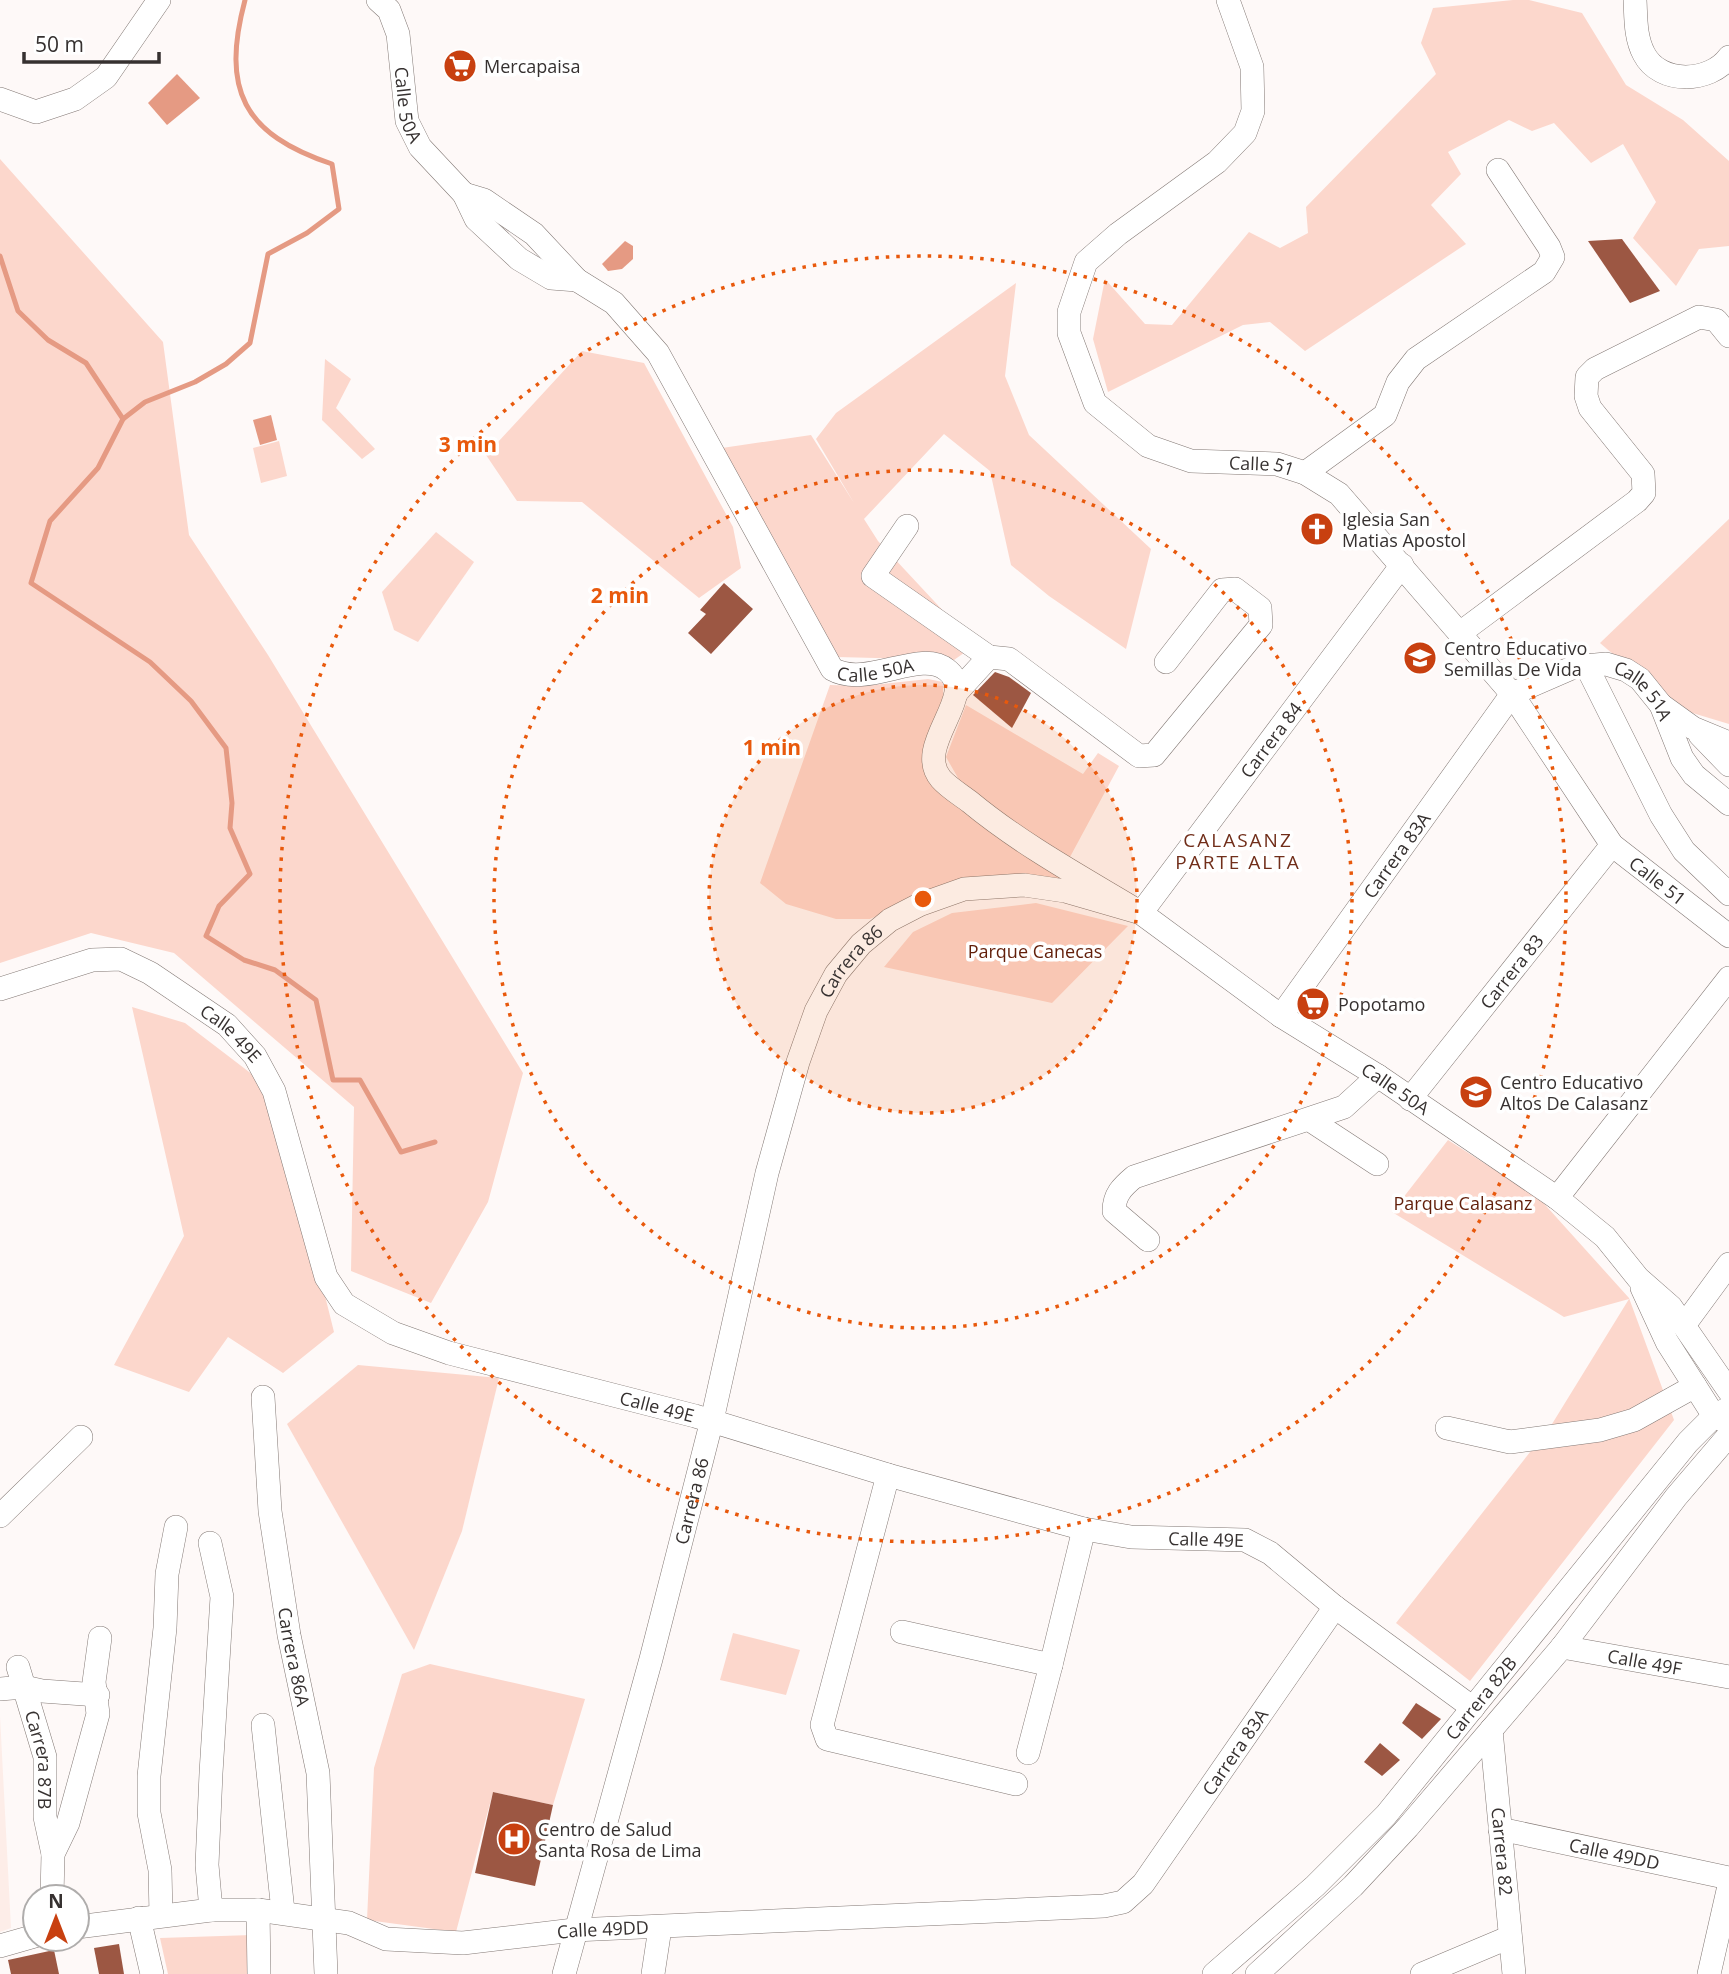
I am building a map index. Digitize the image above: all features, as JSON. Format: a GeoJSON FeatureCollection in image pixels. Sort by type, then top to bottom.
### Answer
{"type":"FeatureCollection","features":[{"type":"Feature","properties":{"kind":"street"},"geometry":{"type":"LineString","coordinates":[[0,99],[36,111],[75,99],[106,77],[159,0]]}},
{"type":"Feature","properties":{"kind":"street","name":"Calle 50A"},"geometry":{"type":"LineString","coordinates":[[378,0],[389,10],[398,34],[407,121],[411,134],[430,160],[464,194],[476,219],[519,260],[551,278],[577,280],[614,303],[658,353],[832,669],[858,676],[924,664],[946,669],[952,676],[957,692],[935,746],[933,763],[940,778],[1001,828],[1141,913],[1280,1016],[1378,1076],[1557,1198],[1605,1237],[1638,1278],[1685,1324],[1725,1385]]}},
{"type":"Feature","properties":{"kind":"street","name":"Calle 51"},"geometry":{"type":"LineString","coordinates":[[1228,0],[1252,67],[1253,111],[1245,134],[1217,162],[1118,234],[1086,262],[1069,312],[1069,333],[1095,403],[1148,446],[1192,461],[1277,464],[1306,473],[1339,494],[1512,694],[1612,845],[1729,936]]}},
{"type":"Feature","properties":{"kind":"street"},"geometry":{"type":"LineString","coordinates":[[1635,0],[1639,41],[1649,61],[1659,69],[1681,76],[1708,75],[1719,69],[1729,57]]}},
{"type":"Feature","properties":{"kind":"street"},"geometry":{"type":"LineString","coordinates":[[1306,473],[1385,415],[1398,382],[1416,359],[1544,272],[1549,265],[1553,257],[1549,247],[1498,170]]}},
{"type":"Feature","properties":{"kind":"street"},"geometry":{"type":"LineString","coordinates":[[1460,633],[1644,493],[1643,474],[1590,408],[1586,397],[1587,377],[1595,369],[1699,317],[1716,320],[1729,336]]}},
{"type":"Feature","properties":{"kind":"street"},"geometry":{"type":"LineString","coordinates":[[907,526],[873,576],[989,656],[1009,659],[1139,755],[1146,757],[1160,751],[1261,625],[1260,608],[1235,589],[1222,590],[1166,662]]}},
{"type":"Feature","properties":{"kind":"street","name":"Carrera 84"},"geometry":{"type":"LineString","coordinates":[[1141,913],[1402,565]]}},
{"type":"Feature","properties":{"kind":"street"},"geometry":{"type":"LineString","coordinates":[[957,692],[989,656]]}},
{"type":"Feature","properties":{"kind":"street","name":"Calle 51A"},"geometry":{"type":"LineString","coordinates":[[1512,694],[1574,667],[1606,664],[1626,670],[1640,679],[1661,705],[1682,758],[1694,775],[1729,804]]}},
{"type":"Feature","properties":{"kind":"street"},"geometry":{"type":"LineString","coordinates":[[1586,665],[1661,815],[1684,851],[1729,894]]}},
{"type":"Feature","properties":{"kind":"street","name":"Carrera 83A"},"geometry":{"type":"LineString","coordinates":[[1280,1016],[1512,694]]}},
{"type":"Feature","properties":{"kind":"street"},"geometry":{"type":"LineString","coordinates":[[1661,705],[1693,728],[1729,765]]}},
{"type":"Feature","properties":{"kind":"street"},"geometry":{"type":"LineString","coordinates":[[1693,728],[1729,743]]}},
{"type":"Feature","properties":{"kind":"street","name":"Carrera 83"},"geometry":{"type":"LineString","coordinates":[[1410,1099],[1612,845]]}},
{"type":"Feature","properties":{"kind":"street","name":"Calle 50A"},"geometry":{"type":"LineString","coordinates":[[919,905],[964,889],[1024,885],[1065,891],[1141,913]]}},
{"type":"Feature","properties":{"kind":"street","name":"Carrera 86"},"geometry":{"type":"LineString","coordinates":[[564,1974],[651,1659],[767,1173],[816,1011],[836,974],[861,944],[890,920],[919,905]]}},
{"type":"Feature","properties":{"kind":"street","name":"Calle 49E"},"geometry":{"type":"LineString","coordinates":[[0,989],[92,960],[121,959],[150,974],[227,1025],[256,1056],[274,1091],[326,1276],[344,1304],[358,1315],[409,1340],[449,1353],[610,1393],[888,1475],[1084,1528],[1131,1537],[1245,1540],[1270,1553],[1335,1606],[1473,1708]]}},
{"type":"Feature","properties":{"kind":"street"},"geometry":{"type":"LineString","coordinates":[[1557,1198],[1729,978]]}},
{"type":"Feature","properties":{"kind":"street"},"geometry":{"type":"LineString","coordinates":[[1148,1240],[1114,1211],[1114,1201],[1121,1188],[1134,1177],[1344,1107],[1378,1076]]}},
{"type":"Feature","properties":{"kind":"street"},"geometry":{"type":"LineString","coordinates":[[1310,1120],[1377,1164]]}},
{"type":"Feature","properties":{"kind":"street"},"geometry":{"type":"LineString","coordinates":[[1685,1324],[1729,1264]]}},
{"type":"Feature","properties":{"kind":"street","name":"Calle 50A"},"geometry":{"type":"LineString","coordinates":[[1638,1278],[1667,1342],[1695,1386],[1724,1416]]}},
{"type":"Feature","properties":{"kind":"street"},"geometry":{"type":"LineString","coordinates":[[1447,1428],[1510,1442],[1600,1430],[1634,1420],[1695,1386]]}},
{"type":"Feature","properties":{"kind":"street","name":"Carrera 86A"},"geometry":{"type":"LineString","coordinates":[[263,1398],[270,1511],[289,1635],[318,1773],[321,1916],[326,1974]]}},
{"type":"Feature","properties":{"kind":"street","name":"Carrera 82B"},"geometry":{"type":"LineString","coordinates":[[1214,1974],[1315,1886],[1386,1815],[1688,1442],[1724,1416]]}},
{"type":"Feature","properties":{"kind":"street","name":"Carrera 82B"},"geometry":{"type":"LineString","coordinates":[[1257,1974],[1353,1886],[1492,1730],[1562,1647],[1676,1497],[1729,1435]]}},
{"type":"Feature","properties":{"kind":"street"},"geometry":{"type":"LineString","coordinates":[[0,1516],[81,1437]]}},
{"type":"Feature","properties":{"kind":"street"},"geometry":{"type":"LineString","coordinates":[[888,1475],[821,1725],[827,1739],[1016,1784]]}},
{"type":"Feature","properties":{"kind":"street"},"geometry":{"type":"LineString","coordinates":[[152,1974],[150,1916],[160,1870],[149,1813],[149,1776],[165,1628],[167,1574],[176,1527]]}},
{"type":"Feature","properties":{"kind":"street"},"geometry":{"type":"LineString","coordinates":[[1028,1753],[1084,1528]]}},
{"type":"Feature","properties":{"kind":"street"},"geometry":{"type":"LineString","coordinates":[[210,1543],[222,1597],[207,1865],[211,1910]]}},
{"type":"Feature","properties":{"kind":"street","name":"Carrera 83A"},"geometry":{"type":"LineString","coordinates":[[1132,1897],[1335,1606]]}},
{"type":"Feature","properties":{"kind":"street"},"geometry":{"type":"LineString","coordinates":[[902,1632],[1051,1665]]}},
{"type":"Feature","properties":{"kind":"street"},"geometry":{"type":"LineString","coordinates":[[52,1883],[53,1854],[68,1823],[99,1714],[94,1682],[100,1638]]}},
{"type":"Feature","properties":{"kind":"street","name":"Calle 49F"},"geometry":{"type":"LineString","coordinates":[[1562,1647],[1729,1676]]}},
{"type":"Feature","properties":{"kind":"street"},"geometry":{"type":"LineString","coordinates":[[0,1689],[21,1677],[98,1695]]}},
{"type":"Feature","properties":{"kind":"street","name":"Carrera 87B"},"geometry":{"type":"LineString","coordinates":[[21,1677],[45,1757],[45,1817],[53,1854]]}},
{"type":"Feature","properties":{"kind":"street"},"geometry":{"type":"LineString","coordinates":[[263,1725],[283,1911]]}},
{"type":"Feature","properties":{"kind":"street","name":"Carrera 82"},"geometry":{"type":"LineString","coordinates":[[1492,1730],[1514,1974]]}},
{"type":"Feature","properties":{"kind":"street","name":"Calle 49DD"},"geometry":{"type":"LineString","coordinates":[[1500,1829],[1729,1878]]}},
{"type":"Feature","properties":{"kind":"street"},"geometry":{"type":"LineString","coordinates":[[1709,1974],[1729,1886]]}},
{"type":"Feature","properties":{"kind":"street","name":"Calle 49DD"},"geometry":{"type":"LineString","coordinates":[[91,1925],[211,1910],[283,1911],[349,1923],[386,1940],[463,1943],[574,1930],[1104,1906],[1132,1897]]}},
{"type":"Feature","properties":{"kind":"street"},"geometry":{"type":"LineString","coordinates":[[258,1910],[259,1974]]}},
{"type":"Feature","properties":{"kind":"street"},"geometry":{"type":"LineString","coordinates":[[653,1974],[660,1928]]}},
{"type":"Feature","properties":{"kind":"street"},"geometry":{"type":"LineString","coordinates":[[1422,1974],[1510,1937]]}},
{"type":"Feature","properties":{"kind":"street"},"geometry":{"type":"LineString","coordinates":[[0,1946],[21,1940]]}},
{"type":"Feature","properties":{"kind":"shaded area"},"geometry":{"type":"Polygon","coordinates":[[[177,74],[200,98],[167,125],[148,103],[177,74]]]}},
{"type":"Feature","properties":{"kind":"shaded area"},"geometry":{"type":"Polygon","coordinates":[[[625,241],[633,246],[633,259],[622,269],[608,271],[602,264],[625,241]]]}},
{"type":"Feature","properties":{"kind":"shaded area"},"geometry":{"type":"Polygon","coordinates":[[[271,415],[277,440],[260,445],[253,420],[271,415]]]}},
{"type":"Feature","properties":{"kind":"shaded area"},"geometry":{"type":"Polygon","coordinates":[[[0,1716],[11,1928],[0,1932],[0,1716]]]}},
{"type":"Feature","properties":{"kind":"green space"},"geometry":{"type":"Polygon","coordinates":[[[1529,0],[1582,13],[1626,85],[1683,120],[1729,161],[1729,246],[1699,249],[1676,286],[1633,238],[1656,202],[1623,144],[1591,163],[1554,123],[1532,131],[1509,120],[1448,152],[1461,174],[1431,205],[1466,244],[1305,351],[1270,322],[1243,325],[1108,392],[1093,339],[1105,279],[1145,324],[1172,325],[1249,232],[1280,248],[1308,233],[1306,207],[1436,74],[1421,43],[1433,8],[1529,0]]]}},
{"type":"Feature","properties":{"kind":"green space"},"geometry":{"type":"Polygon","coordinates":[[[0,159],[163,342],[189,535],[268,655],[523,1073],[488,1202],[431,1303],[351,1271],[354,1107],[174,953],[91,933],[0,963],[0,159]]]}},
{"type":"Feature","properties":{"kind":"green space"},"geometry":{"type":"Polygon","coordinates":[[[1016,283],[1005,376],[1029,435],[1151,549],[1126,649],[1049,596],[1011,565],[990,471],[944,434],[864,519],[878,541],[975,645],[954,660],[837,657],[722,448],[811,435],[854,503],[816,439],[836,413],[1016,283]]]}},
{"type":"Feature","properties":{"kind":"green space"},"geometry":{"type":"Polygon","coordinates":[[[582,351],[644,363],[733,527],[741,568],[699,598],[582,502],[517,501],[486,455],[582,351]]]}},
{"type":"Feature","properties":{"kind":"green space"},"geometry":{"type":"Polygon","coordinates":[[[325,359],[351,379],[336,408],[375,449],[362,459],[322,420],[325,359]]]}},
{"type":"Feature","properties":{"kind":"green space"},"geometry":{"type":"Polygon","coordinates":[[[279,441],[287,476],[261,483],[253,448],[279,441]]]}},
{"type":"Feature","properties":{"kind":"green space"},"geometry":{"type":"Polygon","coordinates":[[[1729,519],[1729,724],[1676,708],[1600,643],[1729,519]]]}},
{"type":"Feature","properties":{"kind":"green space"},"geometry":{"type":"Polygon","coordinates":[[[436,532],[474,562],[418,642],[394,630],[382,592],[436,532]]]}},
{"type":"Feature","properties":{"kind":"green space"},"geometry":{"type":"Polygon","coordinates":[[[928,679],[943,682],[943,704],[927,771],[1068,879],[953,882],[870,919],[836,919],[786,904],[760,883],[830,685],[864,686],[928,679]]]}},
{"type":"Feature","properties":{"kind":"green space"},"geometry":{"type":"Polygon","coordinates":[[[966,705],[1083,774],[1098,753],[1119,766],[1070,857],[966,792],[946,757],[966,705]]]}},
{"type":"Feature","properties":{"kind":"green space","name":"Parque Canecas"},"geometry":{"type":"Polygon","coordinates":[[[1036,903],[1128,926],[1052,1003],[884,967],[913,932],[952,913],[1036,903]]]}},
{"type":"Feature","properties":{"kind":"green space"},"geometry":{"type":"Polygon","coordinates":[[[132,1007],[185,1023],[274,1091],[334,1332],[283,1373],[228,1337],[189,1392],[114,1365],[184,1236],[132,1007]]]}},
{"type":"Feature","properties":{"kind":"green space","name":"Parque Calasanz"},"geometry":{"type":"Polygon","coordinates":[[[1448,1140],[1539,1198],[1629,1298],[1674,1420],[1470,1681],[1396,1623],[1552,1424],[1629,1299],[1564,1317],[1392,1212],[1448,1140]]]}},
{"type":"Feature","properties":{"kind":"green space"},"geometry":{"type":"Polygon","coordinates":[[[358,1365],[499,1378],[462,1531],[414,1650],[287,1424],[358,1365]]]}},
{"type":"Feature","properties":{"kind":"green space"},"geometry":{"type":"Polygon","coordinates":[[[733,1633],[800,1650],[786,1695],[720,1680],[733,1633]]]}},
{"type":"Feature","properties":{"kind":"green space"},"geometry":{"type":"Polygon","coordinates":[[[430,1664],[585,1699],[553,1805],[493,1792],[456,1932],[367,1920],[374,1768],[402,1674],[430,1664]]]}},
{"type":"Feature","properties":{"kind":"green space"},"geometry":{"type":"Polygon","coordinates":[[[252,1935],[252,1974],[168,1974],[160,1938],[252,1935]]]}},
{"type":"Feature","properties":{"kind":"building"},"geometry":{"type":"Polygon","coordinates":[[[1622,239],[1660,291],[1630,303],[1588,241],[1622,239]]]}},
{"type":"Feature","properties":{"kind":"building"},"geometry":{"type":"Polygon","coordinates":[[[724,583],[753,609],[711,654],[688,633],[706,614],[700,610],[724,583]]]}},
{"type":"Feature","properties":{"kind":"building"},"geometry":{"type":"Polygon","coordinates":[[[995,672],[1009,677],[1031,693],[1012,728],[973,695],[995,672]]]}},
{"type":"Feature","properties":{"kind":"building"},"geometry":{"type":"Polygon","coordinates":[[[1416,1703],[1441,1719],[1422,1739],[1402,1723],[1416,1703]]]}},
{"type":"Feature","properties":{"kind":"building"},"geometry":{"type":"Polygon","coordinates":[[[1380,1743],[1400,1760],[1382,1776],[1364,1762],[1380,1743]]]}},
{"type":"Feature","properties":{"kind":"building","name":"Centro de Salud Santa Rosa de Lima"},"geometry":{"type":"Polygon","coordinates":[[[493,1792],[553,1805],[535,1886],[475,1873],[493,1792]]]}},
{"type":"Feature","properties":{"kind":"building"},"geometry":{"type":"Polygon","coordinates":[[[119,1944],[124,1974],[99,1974],[94,1948],[119,1944]]]}},
{"type":"Feature","properties":{"kind":"building"},"geometry":{"type":"Polygon","coordinates":[[[40,1953],[55,1953],[59,1974],[11,1974],[8,1960],[40,1953]]]}},
{"type":"Feature","properties":{"kind":"waterway"},"geometry":{"type":"LineString","coordinates":[[123,419],[145,402],[195,382],[226,364],[250,343],[268,254],[307,233],[339,209],[332,164],[277,138],[259,123],[246,104],[239,84],[236,59],[245,0]]}},
{"type":"Feature","properties":{"kind":"waterway"},"geometry":{"type":"LineString","coordinates":[[0,256],[18,311],[48,340],[86,363],[123,419],[98,468],[50,521],[31,583],[150,662],[191,701],[226,748],[232,803],[230,828],[250,874],[219,906],[206,936],[244,960],[275,970],[316,1000],[333,1080],[360,1080],[401,1152],[435,1142]]}},
{"type":"Feature","properties":{"kind":"place","name":"Mercapaisa"},"geometry":{"type":"Point","coordinates":[460,66]}},
{"type":"Feature","properties":{"kind":"place","name":"Iglesia San Matias Apostol"},"geometry":{"type":"Point","coordinates":[1317,529]}},
{"type":"Feature","properties":{"kind":"place","name":"Centro Educativo Semillas De Vida"},"geometry":{"type":"Point","coordinates":[1420,658]}},
{"type":"Feature","properties":{"kind":"place","name":"Popotamo"},"geometry":{"type":"Point","coordinates":[1313,1004]}},
{"type":"Feature","properties":{"kind":"place","name":"Centro Educativo Altos De Calasanz"},"geometry":{"type":"Point","coordinates":[1476,1092]}},
{"type":"Feature","properties":{"kind":"place","name":"Centro de Salud Santa Rosa de Lima"},"geometry":{"type":"Point","coordinates":[514,1839]}},
{"type":"Feature","properties":{"kind":"district","name":"CALASANZ PARTE ALTA"},"geometry":{"type":"Point","coordinates":[1238,851]}}]}
